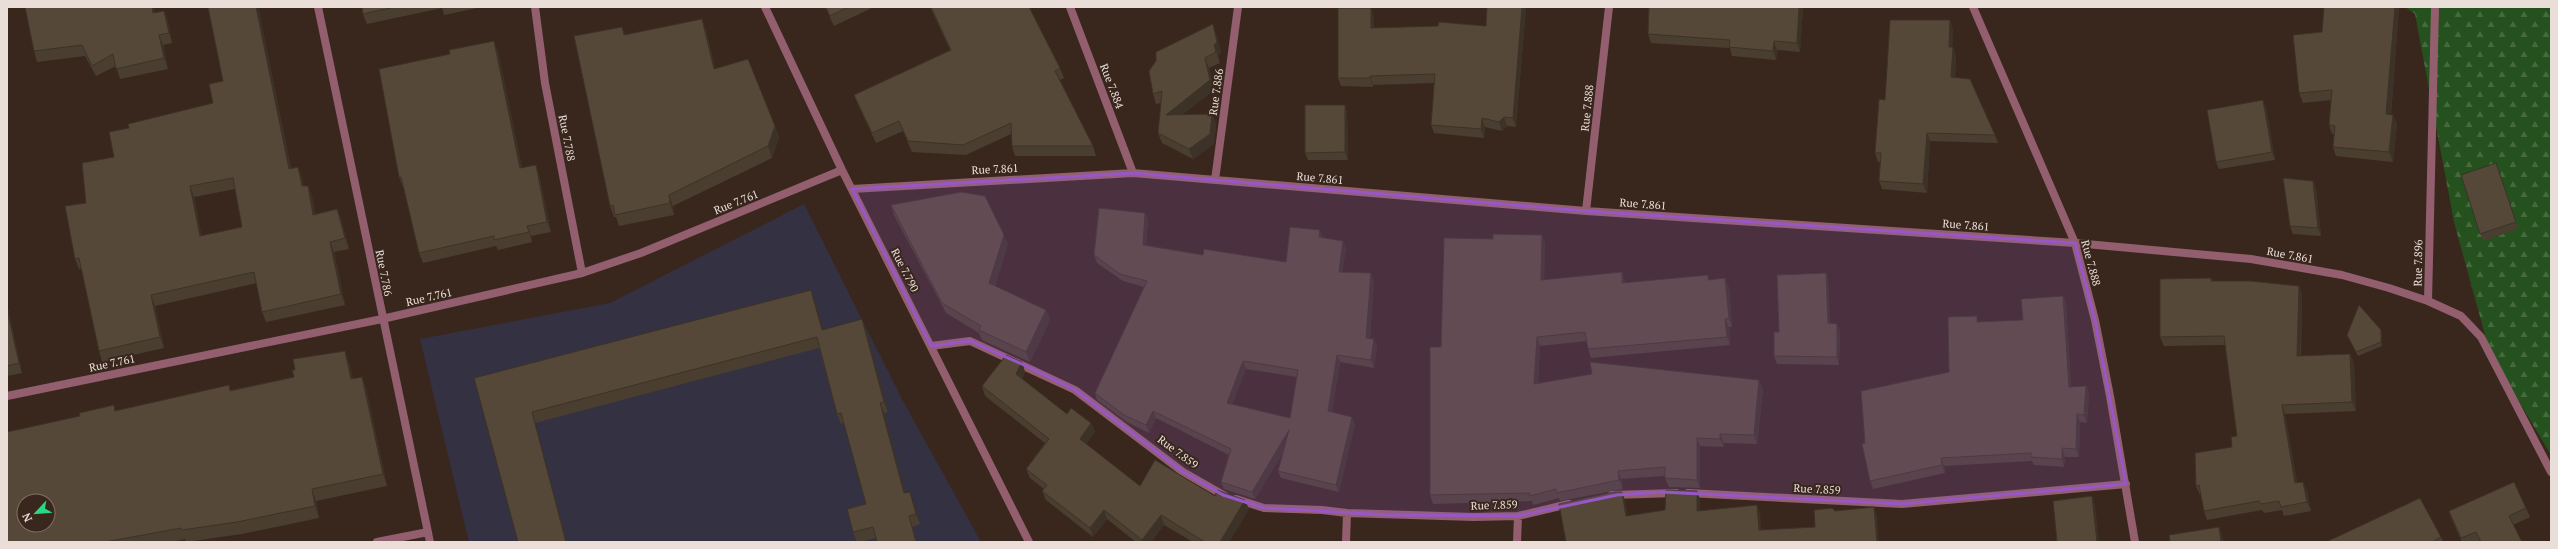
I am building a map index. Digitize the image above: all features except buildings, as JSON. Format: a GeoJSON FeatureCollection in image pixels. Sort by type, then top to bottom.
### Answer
{"type":"FeatureCollection","features":[{"type":"Feature","properties":{"kind":"street","name":"Rue 7.786"},"geometry":{"type":"LineString","coordinates":[[318,7],[382,319],[430,542]]}},
{"type":"Feature","properties":{"kind":"street","name":"Rue 7.788"},"geometry":{"type":"LineString","coordinates":[[535,7],[545,83],[582,273]]}},
{"type":"Feature","properties":{"kind":"street","name":"Rue 7.790"},"geometry":{"type":"LineString","coordinates":[[765,7],[842,170],[1030,542]]}},
{"type":"Feature","properties":{"kind":"street","name":"Rue 7.884"},"geometry":{"type":"LineString","coordinates":[[1070,7],[1133,173]]}},
{"type":"Feature","properties":{"kind":"street","name":"Rue 7.886"},"geometry":{"type":"LineString","coordinates":[[1215,180],[1238,7]]}},
{"type":"Feature","properties":{"kind":"street","name":"Rue 7.888"},"geometry":{"type":"LineString","coordinates":[[1586,211],[1609,7]]}},
{"type":"Feature","properties":{"kind":"street","name":"Rue 7.888"},"geometry":{"type":"LineString","coordinates":[[1974,7],[2075,243],[2095,320],[2126,484],[2134,542]]}},
{"type":"Feature","properties":{"kind":"street","name":"Rue 7.896"},"geometry":{"type":"LineString","coordinates":[[2435,7],[2428,301],[2461,316],[2481,337],[2551,472]]}},
{"type":"Feature","properties":{"kind":"street","name":"Rue 7.761"},"geometry":{"type":"LineString","coordinates":[[7,396],[382,319],[582,273],[641,253],[842,170]]}},
{"type":"Feature","properties":{"kind":"street","name":"Rue 7.861"},"geometry":{"type":"LineString","coordinates":[[852,189],[1133,173],[1586,211],[2075,243],[2251,259],[2342,276],[2389,288],[2428,301]]}},
{"type":"Feature","properties":{"kind":"street","name":"Rue 7.859"},"geometry":{"type":"LineString","coordinates":[[931,346],[970,340],[1074,390],[1183,472],[1223,496],[1264,508],[1322,510],[1347,514],[1474,517],[1518,516],[1577,502]]}},
{"type":"Feature","properties":{"kind":"street","name":"Rue 7.859"},"geometry":{"type":"LineString","coordinates":[[1604,497],[1662,492],[1902,504],[2126,484]]}},
{"type":"Feature","properties":{"kind":"street"},"geometry":{"type":"LineString","coordinates":[[1346,542],[1347,514]]}},
{"type":"Feature","properties":{"kind":"street"},"geometry":{"type":"LineString","coordinates":[[1517,542],[1518,516]]}},
{"type":"Feature","properties":{"kind":"street"},"geometry":{"type":"LineString","coordinates":[[377,542],[428,532]]}},
{"type":"Feature","properties":{"kind":"highlighted area"},"geometry":{"type":"Polygon","coordinates":[[[1133,173],[1586,211],[2075,243],[2095,320],[2126,484],[1902,504],[1662,492],[1617,495],[1518,516],[1387,515],[1264,508],[1223,495],[1183,472],[1075,390],[1024,365],[970,341],[931,346],[852,189],[1133,173]]]}},
{"type":"Feature","properties":{"kind":"shaded area"},"geometry":{"type":"Polygon","coordinates":[[[804,204],[903,401],[981,542],[469,542],[420,339],[610,303],[804,204]]]}},
{"type":"Feature","properties":{"kind":"green space"},"geometry":{"type":"Polygon","coordinates":[[[2405,7],[2551,7],[2551,455],[2490,353],[2454,222],[2415,14],[2405,7]]]}}]}
